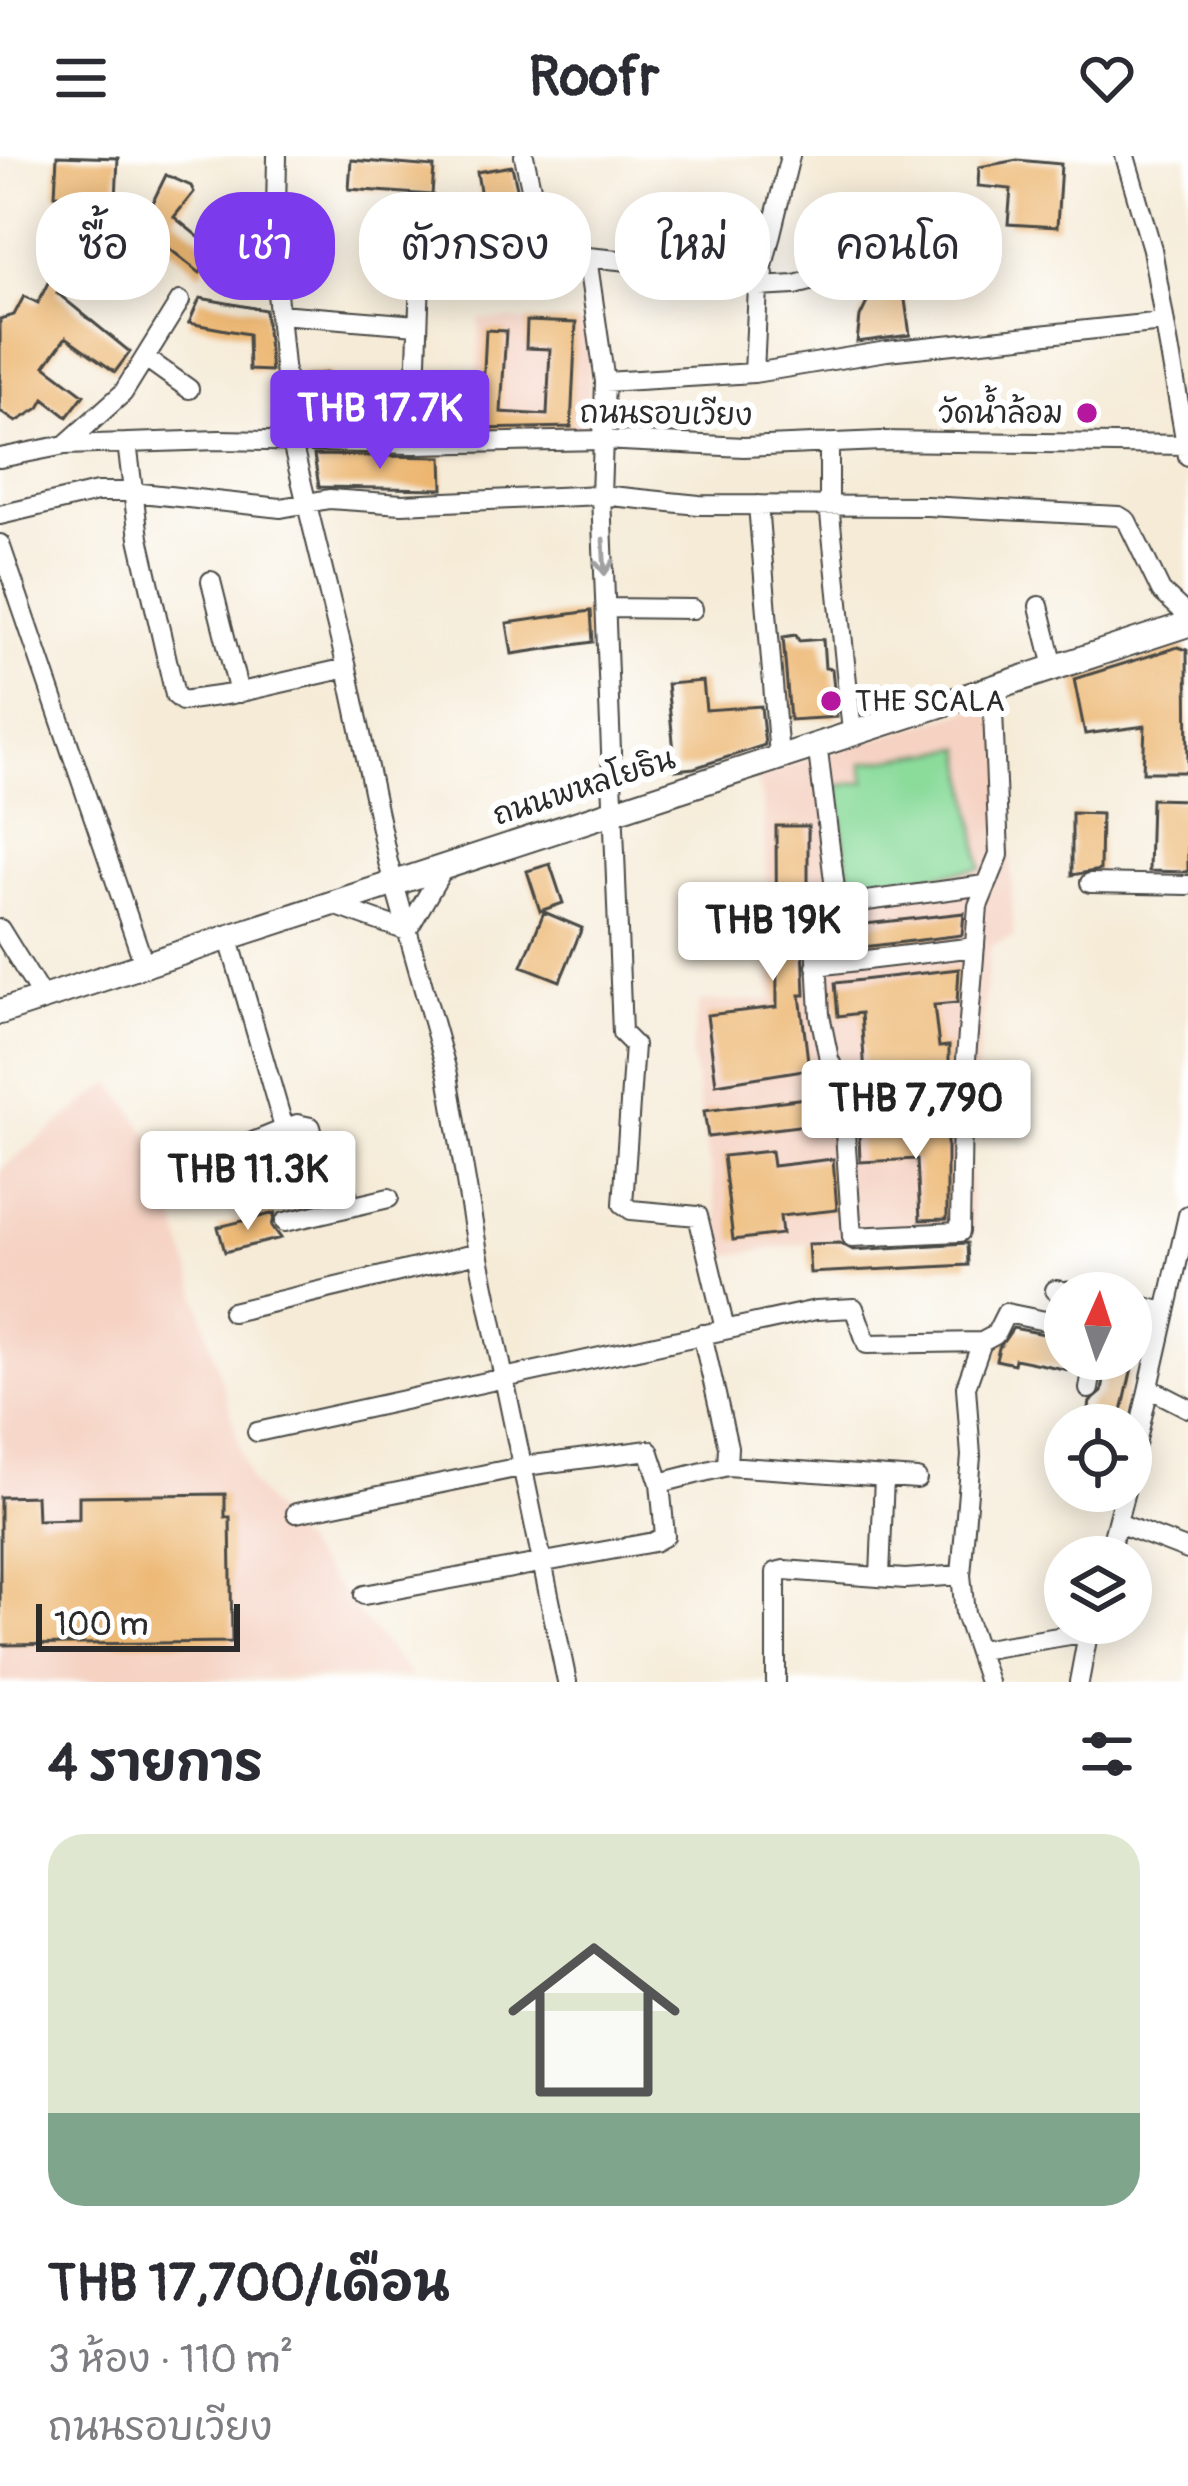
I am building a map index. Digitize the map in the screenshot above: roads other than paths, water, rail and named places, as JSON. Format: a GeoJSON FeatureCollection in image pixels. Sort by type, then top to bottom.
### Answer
{"type":"FeatureCollection","features":[{"type":"Feature","properties":{"kind":"main road","name":"ถนนพหลโยธิน"},"geometry":{"type":"LineString","coordinates":[[0,1012],[1188,620]]}},
{"type":"Feature","properties":{"kind":"street"},"geometry":{"type":"LineString","coordinates":[[277,156],[275,272],[291,439],[393,880],[448,1075],[478,1253],[567,1682]]}},
{"type":"Feature","properties":{"kind":"street"},"geometry":{"type":"LineString","coordinates":[[770,242],[790,156]]}},
{"type":"Feature","properties":{"kind":"street"},"geometry":{"type":"LineString","coordinates":[[1125,156],[1152,249],[1162,322],[1180,371],[1188,456]]}},
{"type":"Feature","properties":{"kind":"street"},"geometry":{"type":"LineString","coordinates":[[524,158],[531,192]]}},
{"type":"Feature","properties":{"kind":"street"},"geometry":{"type":"LineString","coordinates":[[591,285],[605,382],[601,495],[622,1034],[634,1045],[623,1204],[631,1210],[698,1216],[725,1329]]}},
{"type":"Feature","properties":{"kind":"street"},"geometry":{"type":"LineString","coordinates":[[414,444],[419,300]]}},
{"type":"Feature","properties":{"kind":"street"},"geometry":{"type":"LineString","coordinates":[[754,373],[760,300]]}},
{"type":"Feature","properties":{"kind":"street"},"geometry":{"type":"LineString","coordinates":[[65,445],[124,393],[179,301]]}},
{"type":"Feature","properties":{"kind":"street"},"geometry":{"type":"LineString","coordinates":[[279,314],[418,326]]}},
{"type":"Feature","properties":{"kind":"street"},"geometry":{"type":"LineString","coordinates":[[605,382],[754,373],[887,351],[1162,322]]}},
{"type":"Feature","properties":{"kind":"street"},"geometry":{"type":"LineString","coordinates":[[147,359],[189,389]]}},
{"type":"Feature","properties":{"kind":"street","name":"ถนนรอบเวียง"},"geometry":{"type":"LineString","coordinates":[[0,458],[65,445],[291,439],[414,444],[602,440],[744,447],[829,443],[1187,446]]}},
{"type":"Feature","properties":{"kind":"street"},"geometry":{"type":"LineString","coordinates":[[127,443],[132,492],[175,694],[182,701],[238,693],[347,668]]}},
{"type":"Feature","properties":{"kind":"street"},"geometry":{"type":"LineString","coordinates":[[829,443],[829,504],[852,732]]}},
{"type":"Feature","properties":{"kind":"street"},"geometry":{"type":"LineString","coordinates":[[0,515],[97,492],[132,492],[281,508],[329,499],[402,504],[601,495],[699,505],[829,504],[1124,517],[1161,591],[1188,620]]}},
{"type":"Feature","properties":{"kind":"street"},"geometry":{"type":"LineString","coordinates":[[758,505],[779,756]]}},
{"type":"Feature","properties":{"kind":"street"},"geometry":{"type":"LineString","coordinates":[[0,544],[144,964]]}},
{"type":"Feature","properties":{"kind":"street"},"geometry":{"type":"LineString","coordinates":[[211,581],[238,693]]}},
{"type":"Feature","properties":{"kind":"street"},"geometry":{"type":"LineString","coordinates":[[1039,606],[1054,667]]}},
{"type":"Feature","properties":{"kind":"street"},"geometry":{"type":"LineString","coordinates":[[606,608],[693,609]]}},
{"type":"Feature","properties":{"kind":"street"},"geometry":{"type":"LineString","coordinates":[[985,885],[838,904],[823,909],[815,921],[820,1015],[829,1059],[842,1088],[852,1237],[960,1232],[962,1110],[978,906],[999,856],[992,687]]}},
{"type":"Feature","properties":{"kind":"street"},"geometry":{"type":"LineString","coordinates":[[817,743],[838,904]]}},
{"type":"Feature","properties":{"kind":"street"},"geometry":{"type":"LineString","coordinates":[[407,931],[447,863]]}},
{"type":"Feature","properties":{"kind":"street"},"geometry":{"type":"LineString","coordinates":[[1090,883],[1188,885]]}},
{"type":"Feature","properties":{"kind":"street"},"geometry":{"type":"LineString","coordinates":[[326,903],[407,931]]}},
{"type":"Feature","properties":{"kind":"street"},"geometry":{"type":"LineString","coordinates":[[0,929],[42,997]]}},
{"type":"Feature","properties":{"kind":"street"},"geometry":{"type":"LineString","coordinates":[[228,936],[284,1128]]}},
{"type":"Feature","properties":{"kind":"street"},"geometry":{"type":"LineString","coordinates":[[816,966],[975,947]]}},
{"type":"Feature","properties":{"kind":"street"},"geometry":{"type":"LineString","coordinates":[[844,1123],[962,1110]]}},
{"type":"Feature","properties":{"kind":"street"},"geometry":{"type":"LineString","coordinates":[[297,1124],[310,1127],[320,1163],[316,1171],[271,1186],[261,1184],[250,1143],[297,1124]]}},
{"type":"Feature","properties":{"kind":"street"},"geometry":{"type":"LineString","coordinates":[[320,1163],[341,1173],[351,1207]]}},
{"type":"Feature","properties":{"kind":"street"},"geometry":{"type":"LineString","coordinates":[[285,1222],[388,1198]]}},
{"type":"Feature","properties":{"kind":"street"},"geometry":{"type":"LineString","coordinates":[[1145,1404],[1188,1215]]}},
{"type":"Feature","properties":{"kind":"street"},"geometry":{"type":"LineString","coordinates":[[232,1312],[478,1253]]}},
{"type":"Feature","properties":{"kind":"street"},"geometry":{"type":"LineString","coordinates":[[257,1432],[816,1310],[854,1308],[867,1344],[982,1342],[995,1335],[1006,1312],[1044,1320]]}},
{"type":"Feature","properties":{"kind":"street"},"geometry":{"type":"LineString","coordinates":[[1152,1309],[1164,1312]]}},
{"type":"Feature","properties":{"kind":"street"},"geometry":{"type":"LineString","coordinates":[[702,1334],[728,1447],[727,1466]]}},
{"type":"Feature","properties":{"kind":"street"},"geometry":{"type":"LineString","coordinates":[[982,1342],[966,1387],[971,1456],[961,1575],[965,1614],[988,1682]]}},
{"type":"Feature","properties":{"kind":"street"},"geometry":{"type":"LineString","coordinates":[[1152,1345],[1158,1346]]}},
{"type":"Feature","properties":{"kind":"street"},"geometry":{"type":"LineString","coordinates":[[1088,1389],[1090,1380]]}},
{"type":"Feature","properties":{"kind":"street"},"geometry":{"type":"LineString","coordinates":[[1149,1388],[1188,1408]]}},
{"type":"Feature","properties":{"kind":"street"},"geometry":{"type":"LineString","coordinates":[[296,1513],[525,1466],[649,1450],[660,1483],[665,1536],[654,1542],[364,1594]]}},
{"type":"Feature","properties":{"kind":"street"},"geometry":{"type":"LineString","coordinates":[[660,1483],[727,1466],[917,1479]]}},
{"type":"Feature","properties":{"kind":"street"},"geometry":{"type":"LineString","coordinates":[[880,1576],[884,1477]]}},
{"type":"Feature","properties":{"kind":"street"},"geometry":{"type":"LineString","coordinates":[[1114,1536],[1120,1512]]}},
{"type":"Feature","properties":{"kind":"street"},"geometry":{"type":"LineString","coordinates":[[1118,1523],[1188,1550]]}},
{"type":"Feature","properties":{"kind":"street"},"geometry":{"type":"LineString","coordinates":[[776,1682],[776,1572],[905,1579],[961,1575]]}},
{"type":"Feature","properties":{"kind":"street"},"geometry":{"type":"LineString","coordinates":[[980,1650],[1044,1637]]}},
{"type":"Feature","properties":{"kind":"street"},"geometry":{"type":"LineString","coordinates":[[1079,1682],[1086,1644]]}},
{"type":"Feature","properties":{"kind":"place","name":"วัดน้ำล้อม"},"geometry":{"type":"Point","coordinates":[1087,413]}},
{"type":"Feature","properties":{"kind":"place","name":"THE SCALA"},"geometry":{"type":"Point","coordinates":[831,701]}}]}
